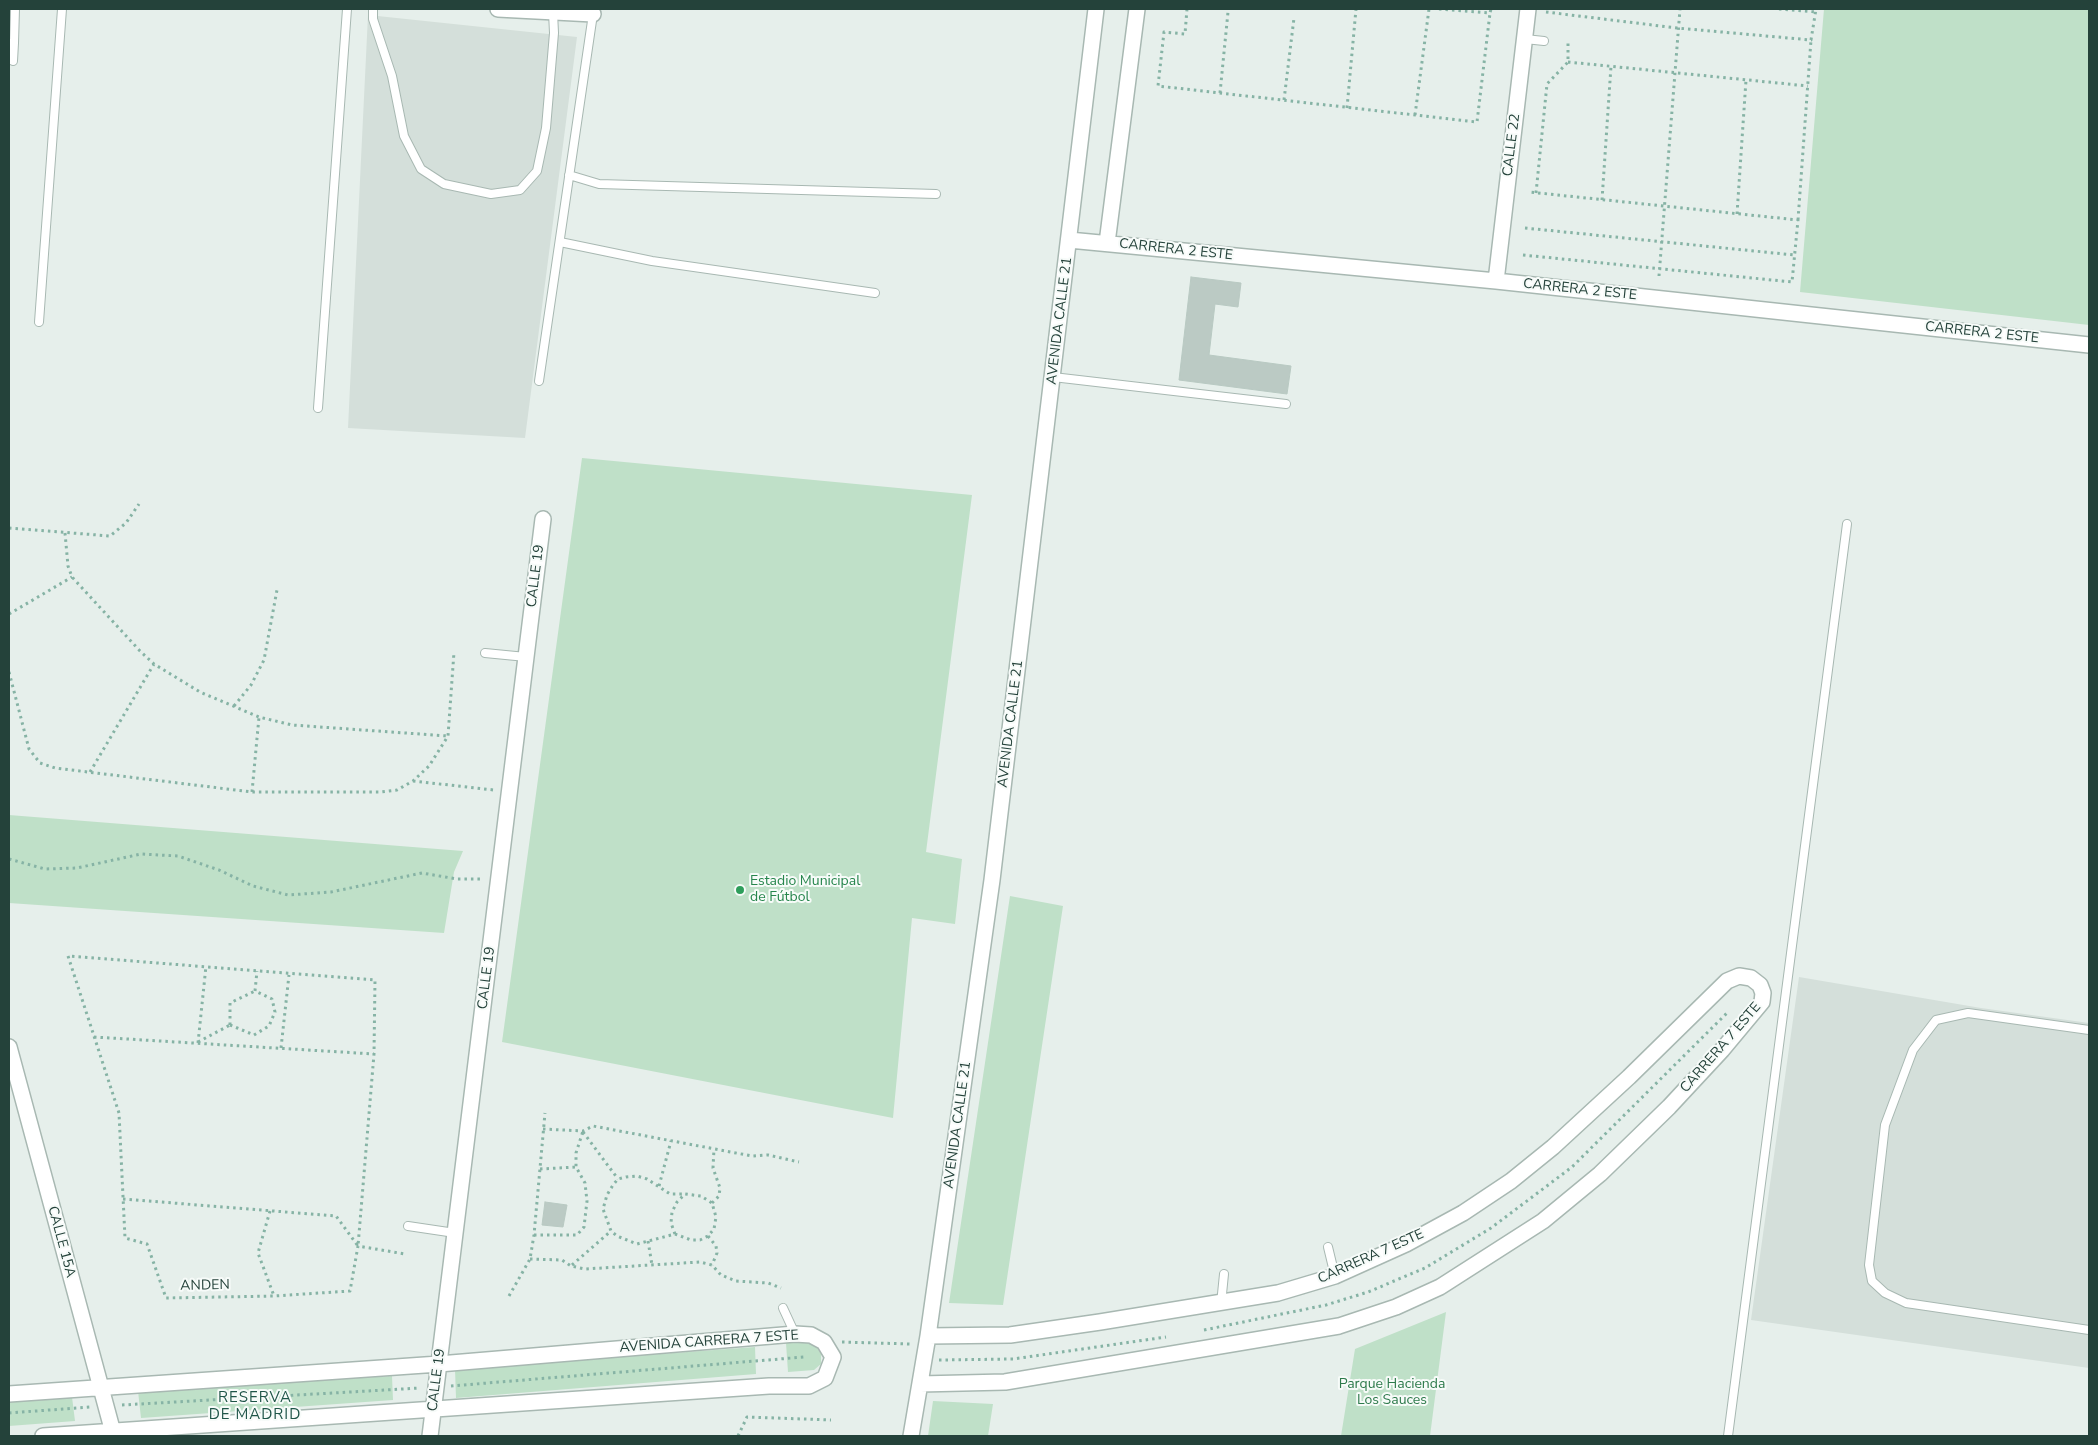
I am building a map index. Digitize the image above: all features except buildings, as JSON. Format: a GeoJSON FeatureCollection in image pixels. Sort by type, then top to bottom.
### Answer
{"type":"FeatureCollection","features":[{"type":"Feature","properties":{"kind":"street"},"geometry":{"type":"LineString","coordinates":[[498,9],[593,14]]}},
{"type":"Feature","properties":{"kind":"street","name":"AVENIDA CALLE 21"},"geometry":{"type":"LineString","coordinates":[[910,1436],[927,1340],[991,890],[1096,9]]}},
{"type":"Feature","properties":{"kind":"street"},"geometry":{"type":"LineString","coordinates":[[1107,243],[1137,9]]}},
{"type":"Feature","properties":{"kind":"street","name":"CALLE 22"},"geometry":{"type":"LineString","coordinates":[[1496,281],[1528,9]]}},
{"type":"Feature","properties":{"kind":"street","name":"CARRERA 2 ESTE"},"geometry":{"type":"LineString","coordinates":[[1069,240],[1496,281],[2089,345]]}},
{"type":"Feature","properties":{"kind":"street","name":"CALLE 19"},"geometry":{"type":"LineString","coordinates":[[430,1436],[543,519]]}},
{"type":"Feature","properties":{"kind":"street","name":"CARRERA 7 ESTE"},"geometry":{"type":"LineString","coordinates":[[920,1384],[1005,1382],[1339,1326],[1396,1307],[1440,1287],[1543,1221],[1600,1174],[1669,1108],[1722,1050],[1762,1002],[1763,993],[1760,985],[1751,978],[1739,976],[1727,981],[1622,1084],[1553,1148],[1511,1181],[1463,1213],[1406,1244],[1336,1276],[1278,1293],[1222,1304],[1010,1335],[927,1340]]}},
{"type":"Feature","properties":{"kind":"street","name":"CALLE 15A"},"geometry":{"type":"LineString","coordinates":[[9,1047],[113,1433]]}},
{"type":"Feature","properties":{"kind":"street","name":"AVENIDA CARRERA 7 ESTE"},"geometry":{"type":"LineString","coordinates":[[9,1394],[439,1364],[795,1334],[811,1335],[824,1342]]}},
{"type":"Feature","properties":{"kind":"street"},"geometry":{"type":"LineString","coordinates":[[43,1436],[113,1433],[769,1386],[809,1386],[826,1378],[830,1368],[833,1357],[824,1342]]}},
{"type":"Feature","properties":{"kind":"lane"},"geometry":{"type":"LineString","coordinates":[[14,61],[11,43],[15,9]]}},
{"type":"Feature","properties":{"kind":"lane"},"geometry":{"type":"LineString","coordinates":[[39,322],[62,9]]}},
{"type":"Feature","properties":{"kind":"lane"},"geometry":{"type":"LineString","coordinates":[[318,408],[347,9]]}},
{"type":"Feature","properties":{"kind":"lane"},"geometry":{"type":"LineString","coordinates":[[373,9],[374,19],[392,76],[404,136],[421,169],[444,184],[491,194],[520,190],[538,171],[546,128],[554,32],[553,12]]}},
{"type":"Feature","properties":{"kind":"lane"},"geometry":{"type":"LineString","coordinates":[[539,381],[593,14]]}},
{"type":"Feature","properties":{"kind":"lane"},"geometry":{"type":"LineString","coordinates":[[1525,39],[1544,40]]}},
{"type":"Feature","properties":{"kind":"lane"},"geometry":{"type":"LineString","coordinates":[[569,175],[599,184],[936,194]]}},
{"type":"Feature","properties":{"kind":"lane"},"geometry":{"type":"LineString","coordinates":[[560,242],[652,261],[875,293]]}},
{"type":"Feature","properties":{"kind":"lane"},"geometry":{"type":"LineString","coordinates":[[1053,377],[1286,404]]}},
{"type":"Feature","properties":{"kind":"lane"},"geometry":{"type":"LineString","coordinates":[[1728,1436],[1847,524]]}},
{"type":"Feature","properties":{"kind":"lane"},"geometry":{"type":"LineString","coordinates":[[485,652],[526,657]]}},
{"type":"Feature","properties":{"kind":"lane"},"geometry":{"type":"LineString","coordinates":[[2089,1030],[1968,1013],[1936,1020],[1913,1050],[1885,1125],[1869,1265],[1872,1282],[1885,1293],[1906,1303],[2089,1330]]}},
{"type":"Feature","properties":{"kind":"lane"},"geometry":{"type":"LineString","coordinates":[[408,1226],[456,1233]]}},
{"type":"Feature","properties":{"kind":"lane"},"geometry":{"type":"LineString","coordinates":[[1328,1247],[1336,1276]]}},
{"type":"Feature","properties":{"kind":"lane"},"geometry":{"type":"LineString","coordinates":[[1222,1304],[1224,1274]]}},
{"type":"Feature","properties":{"kind":"lane"},"geometry":{"type":"LineString","coordinates":[[783,1308],[795,1334]]}},
{"type":"Feature","properties":{"kind":"path"},"geometry":{"type":"LineString","coordinates":[[1187,9],[1185,34],[1164,32],[1158,86],[1477,122],[1491,11],[1439,9]]}},
{"type":"Feature","properties":{"kind":"path"},"geometry":{"type":"LineString","coordinates":[[1347,108],[1356,9]]}},
{"type":"Feature","properties":{"kind":"path"},"geometry":{"type":"LineString","coordinates":[[1415,115],[1430,9]]}},
{"type":"Feature","properties":{"kind":"path"},"geometry":{"type":"LineString","coordinates":[[1659,276],[1677,28],[1680,9]]}},
{"type":"Feature","properties":{"kind":"path"},"geometry":{"type":"LineString","coordinates":[[1523,255],[1792,282],[1811,40],[1816,10],[1779,9]]}},
{"type":"Feature","properties":{"kind":"path"},"geometry":{"type":"LineString","coordinates":[[1220,93],[1228,12]]}},
{"type":"Feature","properties":{"kind":"path"},"geometry":{"type":"LineString","coordinates":[[1546,12],[1677,28],[1811,40]]}},
{"type":"Feature","properties":{"kind":"path"},"geometry":{"type":"LineString","coordinates":[[1284,100],[1294,18]]}},
{"type":"Feature","properties":{"kind":"path"},"geometry":{"type":"LineString","coordinates":[[1536,193],[1547,84],[1568,62],[1568,43]]}},
{"type":"Feature","properties":{"kind":"path"},"geometry":{"type":"LineString","coordinates":[[1568,62],[1808,86]]}},
{"type":"Feature","properties":{"kind":"path"},"geometry":{"type":"LineString","coordinates":[[1602,200],[1611,66]]}},
{"type":"Feature","properties":{"kind":"path"},"geometry":{"type":"LineString","coordinates":[[1737,214],[1746,80]]}},
{"type":"Feature","properties":{"kind":"path"},"geometry":{"type":"LineString","coordinates":[[1529,192],[1798,220]]}},
{"type":"Feature","properties":{"kind":"path"},"geometry":{"type":"LineString","coordinates":[[1525,228],[1794,255]]}},
{"type":"Feature","properties":{"kind":"path"},"geometry":{"type":"LineString","coordinates":[[9,528],[110,536],[126,524],[139,504]]}},
{"type":"Feature","properties":{"kind":"path"},"geometry":{"type":"LineString","coordinates":[[65,533],[68,566],[72,577],[154,664],[200,692],[258,716],[292,725],[448,736]]}},
{"type":"Feature","properties":{"kind":"path"},"geometry":{"type":"LineString","coordinates":[[9,614],[72,577]]}},
{"type":"Feature","properties":{"kind":"path"},"geometry":{"type":"LineString","coordinates":[[234,706],[251,685],[264,660],[277,590]]}},
{"type":"Feature","properties":{"kind":"path"},"geometry":{"type":"LineString","coordinates":[[9,672],[29,749],[40,763],[55,768],[252,792],[381,792],[397,790],[413,781],[428,766],[448,736],[454,652]]}},
{"type":"Feature","properties":{"kind":"path"},"geometry":{"type":"LineString","coordinates":[[90,772],[154,664]]}},
{"type":"Feature","properties":{"kind":"path"},"geometry":{"type":"LineString","coordinates":[[252,792],[258,716]]}},
{"type":"Feature","properties":{"kind":"path"},"geometry":{"type":"LineString","coordinates":[[413,781],[510,791]]}},
{"type":"Feature","properties":{"kind":"path"},"geometry":{"type":"LineString","coordinates":[[9,859],[45,869],[53,869],[77,868],[141,854],[178,856],[219,870],[253,886],[288,895],[331,892],[422,873],[458,879],[499,879]]}},
{"type":"Feature","properties":{"kind":"path","name":"ANDEN"},"geometry":{"type":"LineString","coordinates":[[68,956],[206,966],[375,980],[374,1054],[358,1246],[350,1292],[274,1296],[166,1298],[147,1244],[124,1238],[119,1113],[68,956]]}},
{"type":"Feature","properties":{"kind":"path"},"geometry":{"type":"LineString","coordinates":[[198,1042],[206,966]]}},
{"type":"Feature","properties":{"kind":"path"},"geometry":{"type":"LineString","coordinates":[[255,991],[257,971]]}},
{"type":"Feature","properties":{"kind":"path"},"geometry":{"type":"LineString","coordinates":[[281,1048],[289,974]]}},
{"type":"Feature","properties":{"kind":"path"},"geometry":{"type":"LineString","coordinates":[[230,1025],[230,1003],[255,991]]}},
{"type":"Feature","properties":{"kind":"path"},"geometry":{"type":"LineString","coordinates":[[230,1025],[254,1035],[269,1026],[275,1012],[272,999],[255,991]]}},
{"type":"Feature","properties":{"kind":"path"},"geometry":{"type":"LineString","coordinates":[[198,1042],[230,1025]]}},
{"type":"Feature","properties":{"kind":"path"},"geometry":{"type":"LineString","coordinates":[[94,1037],[374,1054]]}},
{"type":"Feature","properties":{"kind":"path"},"geometry":{"type":"LineString","coordinates":[[509,1296],[530,1259],[534,1235],[545,1113]]}},
{"type":"Feature","properties":{"kind":"path"},"geometry":{"type":"LineString","coordinates":[[543,1128],[583,1131],[593,1126],[752,1156],[768,1155],[799,1162]]}},
{"type":"Feature","properties":{"kind":"path"},"geometry":{"type":"LineString","coordinates":[[534,1235],[577,1235],[584,1227],[587,1201],[585,1183],[576,1167],[576,1153],[583,1131]]}},
{"type":"Feature","properties":{"kind":"path"},"geometry":{"type":"LineString","coordinates":[[583,1131],[618,1179]]}},
{"type":"Feature","properties":{"kind":"path"},"geometry":{"type":"LineString","coordinates":[[659,1186],[671,1141]]}},
{"type":"Feature","properties":{"kind":"path"},"geometry":{"type":"LineString","coordinates":[[712,1204],[719,1196],[720,1188],[714,1168],[714,1149]]}},
{"type":"Feature","properties":{"kind":"path"},"geometry":{"type":"LineString","coordinates":[[540,1169],[576,1167]]}},
{"type":"Feature","properties":{"kind":"path"},"geometry":{"type":"LineString","coordinates":[[637,1176],[659,1186],[670,1194],[701,1196],[712,1204],[716,1217],[714,1229],[708,1236],[700,1240],[691,1240],[675,1234],[637,1244],[617,1236],[611,1231],[603,1209],[607,1195],[618,1179],[637,1176]]}},
{"type":"Feature","properties":{"kind":"path"},"geometry":{"type":"LineString","coordinates":[[675,1234],[671,1223],[672,1212],[676,1202],[685,1194]]}},
{"type":"Feature","properties":{"kind":"path"},"geometry":{"type":"LineString","coordinates":[[123,1199],[336,1216],[358,1246],[405,1254]]}},
{"type":"Feature","properties":{"kind":"path"},"geometry":{"type":"LineString","coordinates":[[270,1211],[258,1253],[274,1296]]}},
{"type":"Feature","properties":{"kind":"path"},"geometry":{"type":"LineString","coordinates":[[571,1266],[611,1231]]}},
{"type":"Feature","properties":{"kind":"path"},"geometry":{"type":"LineString","coordinates":[[708,1236],[716,1246],[717,1253],[712,1265]]}},
{"type":"Feature","properties":{"kind":"path"},"geometry":{"type":"LineString","coordinates":[[648,1241],[652,1265]]}},
{"type":"Feature","properties":{"kind":"path"},"geometry":{"type":"LineString","coordinates":[[530,1259],[562,1260],[571,1266],[585,1270],[700,1262],[712,1265],[721,1275],[736,1281],[768,1283],[781,1288]]}},
{"type":"Feature","properties":{"kind":"path"},"geometry":{"type":"LineString","coordinates":[[824,1342],[927,1340]]}},
{"type":"Feature","properties":{"kind":"path"},"geometry":{"type":"LineString","coordinates":[[9,1413],[437,1387],[804,1357]]}},
{"type":"Feature","properties":{"kind":"path"},"geometry":{"type":"LineString","coordinates":[[738,1436],[739,1430],[747,1417],[831,1420]]}},
{"type":"Feature","properties":{"kind":"shaded area"},"geometry":{"type":"Polygon","coordinates":[[[368,15],[577,37],[525,438],[348,428],[368,15]]]}},
{"type":"Feature","properties":{"kind":"shaded area"},"geometry":{"type":"Polygon","coordinates":[[[1799,977],[1981,1008],[2089,1023],[2089,1368],[1751,1320],[1799,977]]]}},
{"type":"Feature","properties":{"kind":"green space"},"geometry":{"type":"Polygon","coordinates":[[[1824,9],[2089,9],[2089,325],[1800,292],[1824,9]]]}},
{"type":"Feature","properties":{"kind":"green space"},"geometry":{"type":"Polygon","coordinates":[[[582,458],[972,495],[926,852],[962,859],[955,924],[912,918],[893,1118],[502,1042],[582,458]]]}},
{"type":"Feature","properties":{"kind":"green space"},"geometry":{"type":"Polygon","coordinates":[[[9,815],[463,851],[454,872],[444,933],[9,903],[9,815]]]}},
{"type":"Feature","properties":{"kind":"green space"},"geometry":{"type":"Polygon","coordinates":[[[1010,896],[1063,906],[1003,1305],[949,1303],[1010,896]]]}},
{"type":"Feature","properties":{"kind":"green space","name":"Parque Hacienda Los Sauces"},"geometry":{"type":"Polygon","coordinates":[[[1446,1312],[1430,1436],[1341,1436],[1355,1349],[1446,1312]]]}},
{"type":"Feature","properties":{"kind":"green space"},"geometry":{"type":"Polygon","coordinates":[[[805,1341],[815,1344],[821,1354],[821,1364],[814,1370],[788,1372],[786,1343],[805,1341]]]}},
{"type":"Feature","properties":{"kind":"green space"},"geometry":{"type":"Polygon","coordinates":[[[755,1347],[756,1374],[456,1398],[455,1369],[755,1347]]]}},
{"type":"Feature","properties":{"kind":"green space"},"geometry":{"type":"Polygon","coordinates":[[[392,1376],[393,1400],[141,1418],[138,1391],[392,1376]]]}},
{"type":"Feature","properties":{"kind":"green space"},"geometry":{"type":"Polygon","coordinates":[[[72,1397],[75,1421],[9,1426],[9,1401],[72,1397]]]}},
{"type":"Feature","properties":{"kind":"green space"},"geometry":{"type":"Polygon","coordinates":[[[933,1401],[993,1404],[988,1436],[928,1436],[933,1401]]]}},
{"type":"Feature","properties":{"kind":"place","name":"Estadio Municipal de Fútbol"},"geometry":{"type":"Point","coordinates":[740,890]}},
{"type":"Feature","properties":{"kind":"district","name":"RESERVA DE MADRID"},"geometry":{"type":"Point","coordinates":[255,1406]}}]}
